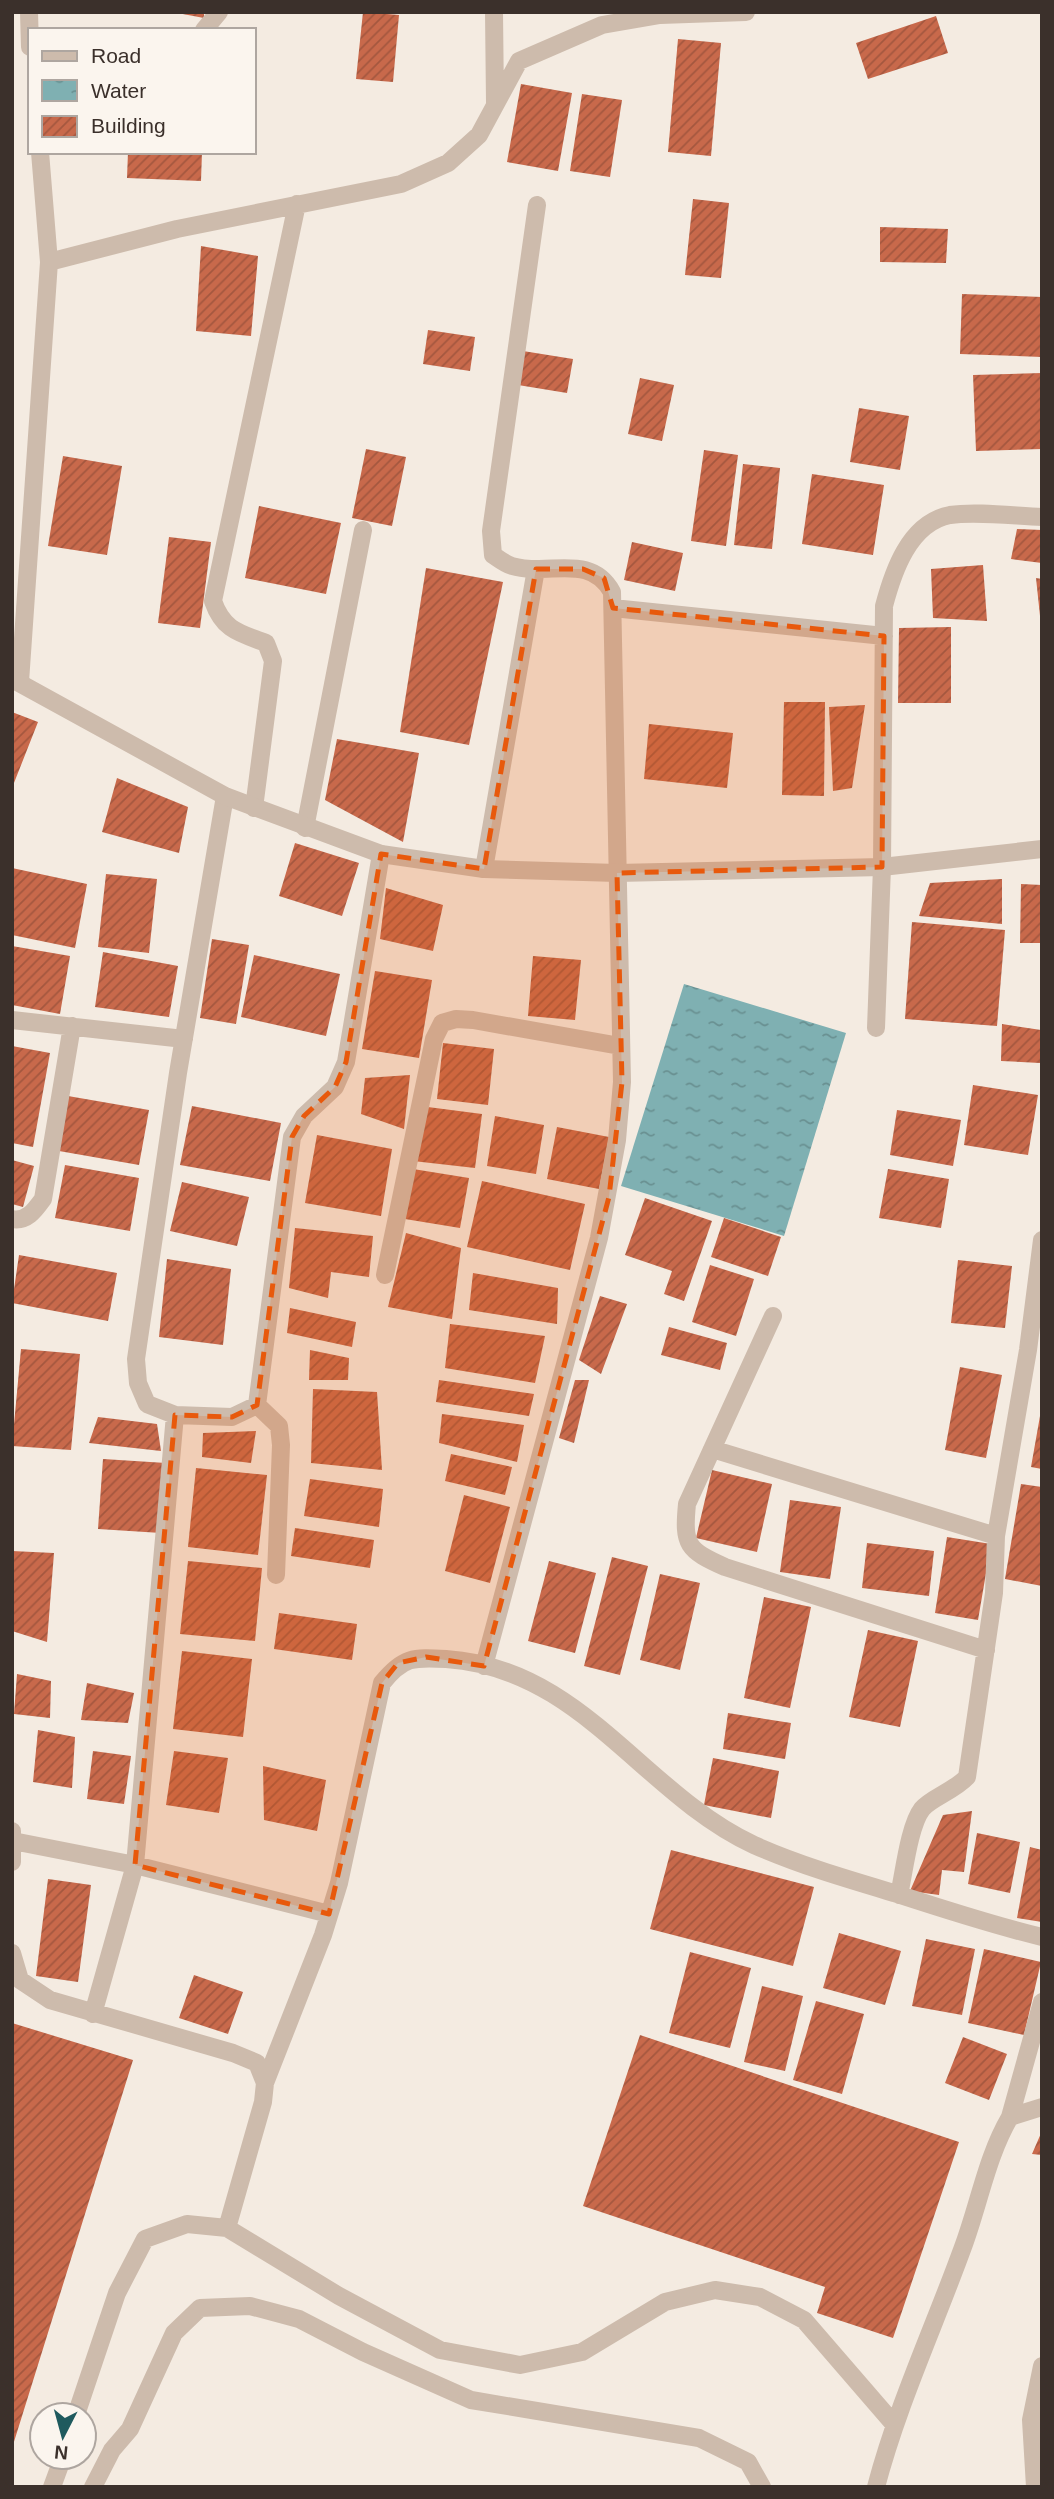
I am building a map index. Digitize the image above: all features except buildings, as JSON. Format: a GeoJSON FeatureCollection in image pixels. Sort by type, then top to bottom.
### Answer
{"type":"FeatureCollection","features":[{"type":"Feature","properties":{"kind":"street"},"geometry":{"type":"LineString","coordinates":[[206,28],[219,12]]}},
{"type":"Feature","properties":{"kind":"street"},"geometry":{"type":"LineString","coordinates":[[494,12],[495,105]]}},
{"type":"Feature","properties":{"kind":"street"},"geometry":{"type":"LineString","coordinates":[[49,262],[177,229],[401,184],[448,163],[479,135],[519,61],[602,25],[660,14],[746,12]]}},
{"type":"Feature","properties":{"kind":"street"},"geometry":{"type":"LineString","coordinates":[[40,154],[49,262],[16,681],[225,796],[305,828],[381,854],[484,869],[618,873],[882,867],[1042,849]]}},
{"type":"Feature","properties":{"kind":"street"},"geometry":{"type":"LineString","coordinates":[[254,808],[273,661],[266,643],[235,631],[219,618],[213,601],[298,204]]}},
{"type":"Feature","properties":{"kind":"street"},"geometry":{"type":"LineString","coordinates":[[484,1666],[609,1197],[622,1082],[612,593],[604,578],[583,569],[511,566],[493,555],[491,531],[537,205]]}},
{"type":"Feature","properties":{"kind":"street"},"geometry":{"type":"LineString","coordinates":[[876,1028],[882,867],[884,606],[894,568],[922,529],[949,515],[1042,517]]}},
{"type":"Feature","properties":{"kind":"street"},"geometry":{"type":"LineString","coordinates":[[305,828],[363,530]]}},
{"type":"Feature","properties":{"kind":"street"},"geometry":{"type":"LineString","coordinates":[[484,869],[536,569]]}},
{"type":"Feature","properties":{"kind":"street"},"geometry":{"type":"LineString","coordinates":[[613,608],[884,636]]}},
{"type":"Feature","properties":{"kind":"street"},"geometry":{"type":"LineString","coordinates":[[225,796],[184,1039],[136,1359],[138,1383],[147,1404],[175,1415],[232,1418],[257,1405]]}},
{"type":"Feature","properties":{"kind":"street"},"geometry":{"type":"LineString","coordinates":[[257,1405],[292,1138],[304,1116],[335,1087],[346,1062],[381,854]]}},
{"type":"Feature","properties":{"kind":"street"},"geometry":{"type":"LineString","coordinates":[[385,1275],[434,1039],[442,1023],[456,1019],[473,1020],[620,1046]]}},
{"type":"Feature","properties":{"kind":"street"},"geometry":{"type":"LineString","coordinates":[[12,1020],[184,1039]]}},
{"type":"Feature","properties":{"kind":"street"},"geometry":{"type":"LineString","coordinates":[[12,1219],[19,1221],[32,1214],[43,1199],[72,1027]]}},
{"type":"Feature","properties":{"kind":"street"},"geometry":{"type":"LineString","coordinates":[[899,1895],[916,1822],[923,1808],[954,1791],[967,1777],[994,1593],[996,1536],[1028,1350],[1042,1240]]}},
{"type":"Feature","properties":{"kind":"street"},"geometry":{"type":"LineString","coordinates":[[773,1316],[687,1504],[684,1536],[696,1554],[725,1567],[986,1650]]}},
{"type":"Feature","properties":{"kind":"street"},"geometry":{"type":"LineString","coordinates":[[257,1405],[279,1426],[281,1445],[276,1575]]}},
{"type":"Feature","properties":{"kind":"street"},"geometry":{"type":"LineString","coordinates":[[93,2014],[135,1865],[175,1415]]}},
{"type":"Feature","properties":{"kind":"street"},"geometry":{"type":"LineString","coordinates":[[712,1449],[996,1536]]}},
{"type":"Feature","properties":{"kind":"street"},"geometry":{"type":"LineString","coordinates":[[227,2228],[265,2083],[329,1914],[350,1841],[382,1683],[398,1663],[426,1657],[461,1660],[546,1689],[581,1710],[713,1821],[752,1843],[803,1865],[1042,1937]]}},
{"type":"Feature","properties":{"kind":"street"},"geometry":{"type":"LineString","coordinates":[[12,1830],[12,1862]]}},
{"type":"Feature","properties":{"kind":"street"},"geometry":{"type":"LineString","coordinates":[[13,1841],[135,1865],[329,1914]]}},
{"type":"Feature","properties":{"kind":"street"},"geometry":{"type":"LineString","coordinates":[[12,1953],[20,1980],[50,2000],[233,2053],[257,2063],[265,2083]]}},
{"type":"Feature","properties":{"kind":"street"},"geometry":{"type":"LineString","coordinates":[[876,2487],[893,2423],[963,2248],[999,2135],[1010,2117],[1042,2002]]}},
{"type":"Feature","properties":{"kind":"street"},"geometry":{"type":"LineString","coordinates":[[1010,2117],[1042,2107]]}},
{"type":"Feature","properties":{"kind":"street"},"geometry":{"type":"LineString","coordinates":[[81,2401],[117,2293],[145,2239],[187,2224],[227,2228],[339,2295],[440,2350],[520,2365],[582,2352],[665,2302],[715,2290],[760,2297],[804,2320],[893,2423]]}},
{"type":"Feature","properties":{"kind":"street"},"geometry":{"type":"LineString","coordinates":[[93,2487],[111,2450],[131,2429],[174,2333],[200,2308],[250,2306],[299,2319],[363,2352],[471,2400],[699,2438],[747,2462],[762,2487]]}},
{"type":"Feature","properties":{"kind":"street"},"geometry":{"type":"LineString","coordinates":[[1035,2487],[1031,2420],[1042,2366]]}},
{"type":"Feature","properties":{"kind":"highlighted area"},"geometry":{"type":"Polygon","coordinates":[[[536,569],[583,569],[604,578],[613,608],[884,636],[882,867],[617,873],[622,1082],[609,1197],[484,1666],[426,1657],[398,1663],[382,1683],[329,1914],[135,1865],[175,1415],[232,1417],[257,1405],[292,1137],[304,1116],[335,1087],[346,1062],[381,854],[484,869],[536,569]]]}},
{"type":"Feature","properties":{"kind":"water"},"geometry":{"type":"Polygon","coordinates":[[[684,984],[846,1033],[784,1236],[621,1186],[684,984]]]}}]}
